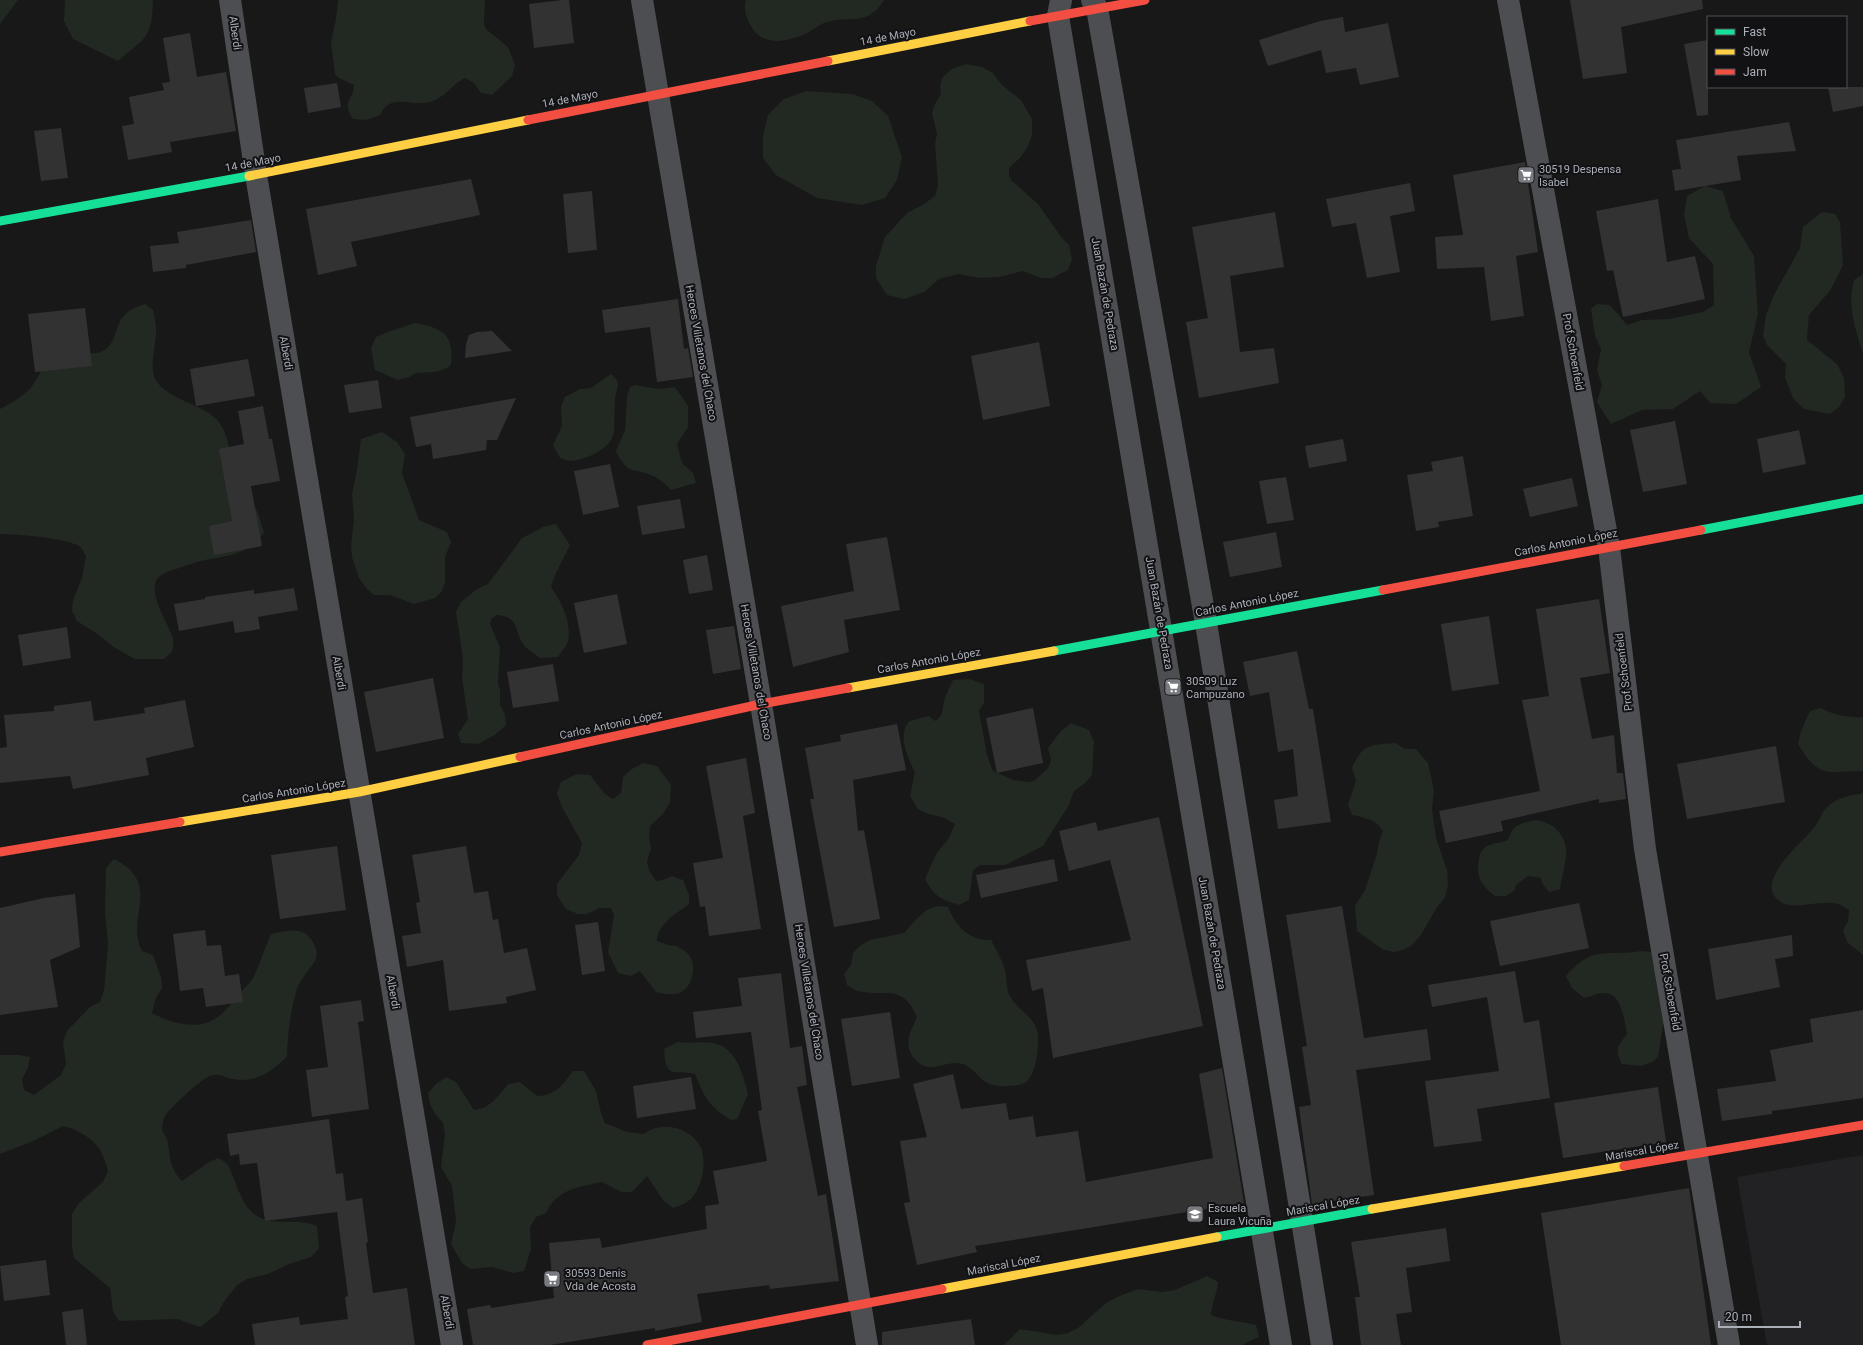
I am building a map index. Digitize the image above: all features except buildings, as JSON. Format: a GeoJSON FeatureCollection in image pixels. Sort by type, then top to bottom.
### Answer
{"type":"FeatureCollection","features":[{"type":"Feature","properties":{"kind":"main road","name":"14 de Mayo"},"geometry":{"type":"LineString","coordinates":[[0,221],[256,175],[657,94],[1060,8],[1145,0]]}},
{"type":"Feature","properties":{"kind":"main road","name":"Carlos Antonio López"},"geometry":{"type":"LineString","coordinates":[[0,852],[359,792],[761,704],[1206,623],[1863,499]]}},
{"type":"Feature","properties":{"kind":"main road","name":"Mariscal López"},"geometry":{"type":"LineString","coordinates":[[647,1345],[1262,1228],[1863,1125]]}},
{"type":"Feature","properties":{"kind":"street","name":"Alberdi"},"geometry":{"type":"LineString","coordinates":[[230,0],[256,175],[452,1345]]}},
{"type":"Feature","properties":{"kind":"street","name":"Heroes Villetanos del Chaco"},"geometry":{"type":"LineString","coordinates":[[642,0],[761,704],[867,1345]]}},
{"type":"Feature","properties":{"kind":"street","name":"Prof Schoenfeld"},"geometry":{"type":"LineString","coordinates":[[1508,0],[1609,547],[1645,849],[1698,1153],[1729,1345]]}},
{"type":"Feature","properties":{"kind":"street"},"geometry":{"type":"LineString","coordinates":[[1094,4],[1206,623],[1322,1345]]}},
{"type":"Feature","properties":{"kind":"street","name":"Juan Bazán de Pedraza"},"geometry":{"type":"LineString","coordinates":[[1060,8],[1281,1345]]}},
{"type":"Feature","properties":{"kind":"shaded area"},"geometry":{"type":"Polygon","coordinates":[[[0,0],[18,0],[0,24],[0,0]]]}},
{"type":"Feature","properties":{"kind":"shaded area"},"geometry":{"type":"Polygon","coordinates":[[[65,0],[153,0],[149,30],[141,41],[118,61],[73,39],[64,21],[65,0]]]}},
{"type":"Feature","properties":{"kind":"shaded area"},"geometry":{"type":"Polygon","coordinates":[[[338,0],[485,0],[484,24],[486,29],[508,47],[515,65],[512,76],[492,95],[481,93],[474,83],[465,78],[440,98],[430,102],[395,102],[384,108],[380,115],[366,120],[353,119],[348,108],[348,104],[354,85],[339,78],[335,74],[331,42],[338,0]]]}},
{"type":"Feature","properties":{"kind":"shaded area"},"geometry":{"type":"Polygon","coordinates":[[[746,0],[884,0],[878,8],[865,17],[827,22],[798,37],[783,41],[775,41],[768,40],[756,33],[746,17],[746,0]]]}},
{"type":"Feature","properties":{"kind":"shaded area"},"geometry":{"type":"Polygon","coordinates":[[[966,64],[982,67],[993,73],[1002,85],[1021,100],[1032,119],[1032,135],[1028,146],[1021,157],[1009,168],[1009,176],[1012,181],[1038,204],[1062,238],[1069,245],[1072,259],[1068,270],[1052,278],[1041,278],[1023,271],[999,277],[980,278],[958,274],[939,279],[924,292],[904,299],[887,295],[876,278],[876,266],[885,237],[907,213],[935,196],[938,186],[935,144],[937,134],[932,113],[941,94],[940,87],[942,78],[952,69],[966,64]]]}},
{"type":"Feature","properties":{"kind":"shaded area"},"geometry":{"type":"Polygon","coordinates":[[[806,91],[852,94],[872,101],[888,116],[902,157],[897,180],[885,198],[862,205],[817,198],[776,175],[763,158],[763,136],[768,115],[784,99],[806,91]]]}},
{"type":"Feature","properties":{"kind":"shaded area"},"geometry":{"type":"Polygon","coordinates":[[[1705,186],[1723,191],[1731,218],[1754,256],[1758,314],[1749,352],[1761,387],[1736,404],[1710,403],[1700,391],[1673,409],[1642,410],[1611,424],[1597,402],[1602,385],[1597,370],[1601,349],[1595,336],[1591,309],[1597,304],[1610,305],[1627,325],[1642,320],[1669,319],[1703,312],[1714,305],[1713,264],[1689,238],[1684,215],[1687,196],[1705,186]]]}},
{"type":"Feature","properties":{"kind":"shaded area"},"geometry":{"type":"Polygon","coordinates":[[[1822,212],[1835,214],[1840,222],[1843,265],[1830,291],[1809,315],[1807,340],[1837,364],[1844,378],[1845,397],[1839,407],[1830,414],[1804,409],[1793,398],[1785,377],[1786,364],[1767,345],[1763,336],[1766,315],[1774,295],[1800,248],[1803,227],[1822,212]]]}},
{"type":"Feature","properties":{"kind":"shaded area"},"geometry":{"type":"Polygon","coordinates":[[[1863,274],[1863,353],[1853,317],[1851,299],[1854,280],[1863,274]]]}},
{"type":"Feature","properties":{"kind":"shaded area"},"geometry":{"type":"Polygon","coordinates":[[[145,304],[153,310],[155,322],[156,335],[153,372],[157,383],[178,398],[203,409],[217,420],[226,436],[236,482],[256,509],[264,532],[252,545],[238,553],[205,560],[169,571],[159,577],[155,583],[156,598],[173,639],[172,652],[164,659],[135,659],[115,648],[96,633],[77,621],[72,611],[73,600],[82,578],[86,556],[79,546],[52,539],[0,534],[0,409],[25,394],[34,384],[41,370],[55,362],[77,353],[95,353],[103,351],[113,340],[121,320],[126,314],[133,308],[145,304]]]}},
{"type":"Feature","properties":{"kind":"shaded area"},"geometry":{"type":"Polygon","coordinates":[[[414,323],[432,327],[444,334],[451,346],[451,365],[445,369],[435,372],[416,373],[398,380],[375,370],[371,348],[376,337],[414,323]]]}},
{"type":"Feature","properties":{"kind":"shaded area"},"geometry":{"type":"Polygon","coordinates":[[[611,374],[618,384],[615,396],[614,432],[612,438],[598,452],[584,458],[572,461],[560,458],[553,445],[562,426],[561,407],[565,397],[580,389],[591,388],[611,374]]]}},
{"type":"Feature","properties":{"kind":"shaded area"},"geometry":{"type":"Polygon","coordinates":[[[635,385],[658,389],[675,387],[688,406],[688,427],[677,444],[682,463],[693,473],[696,483],[671,490],[656,477],[631,470],[620,459],[616,451],[625,430],[627,396],[630,387],[635,385]]]}},
{"type":"Feature","properties":{"kind":"shaded area"},"geometry":{"type":"Polygon","coordinates":[[[382,432],[397,442],[405,454],[402,473],[419,520],[447,532],[451,542],[445,557],[445,583],[442,591],[435,598],[414,604],[390,595],[374,595],[366,588],[359,578],[352,557],[351,546],[354,519],[352,494],[361,439],[382,432]]]}},
{"type":"Feature","properties":{"kind":"shaded area"},"geometry":{"type":"Polygon","coordinates":[[[556,524],[570,545],[555,575],[551,587],[562,605],[567,619],[569,634],[567,643],[558,657],[540,658],[524,646],[513,621],[504,616],[497,615],[492,618],[490,624],[500,647],[498,683],[500,690],[500,705],[505,715],[506,725],[495,735],[478,744],[461,743],[458,734],[468,719],[462,678],[463,659],[456,612],[461,602],[477,589],[488,584],[522,538],[543,527],[556,524]]]}},
{"type":"Feature","properties":{"kind":"shaded area"},"geometry":{"type":"Polygon","coordinates":[[[969,679],[984,684],[984,703],[979,711],[987,755],[993,771],[1013,780],[1029,782],[1034,781],[1048,768],[1051,760],[1048,748],[1061,731],[1071,723],[1089,730],[1094,742],[1092,775],[1085,783],[1074,791],[1069,805],[1043,846],[1005,865],[980,865],[973,870],[969,900],[959,905],[947,901],[935,894],[925,879],[936,854],[949,838],[955,824],[945,818],[925,813],[918,809],[910,796],[915,772],[904,745],[904,734],[910,721],[929,716],[935,721],[938,719],[942,712],[945,698],[953,680],[969,679]]]}},
{"type":"Feature","properties":{"kind":"shaded area"},"geometry":{"type":"Polygon","coordinates":[[[1821,708],[1842,716],[1863,717],[1863,771],[1825,771],[1812,763],[1798,744],[1801,731],[1810,711],[1821,708]]]}},
{"type":"Feature","properties":{"kind":"shaded area"},"geometry":{"type":"Polygon","coordinates":[[[1396,743],[1405,749],[1416,749],[1428,763],[1434,790],[1432,809],[1436,838],[1447,870],[1448,885],[1445,898],[1437,907],[1421,935],[1411,946],[1400,951],[1393,952],[1382,949],[1357,931],[1355,906],[1365,890],[1383,831],[1374,821],[1352,815],[1348,805],[1356,781],[1352,768],[1360,754],[1368,747],[1374,745],[1396,743]]]}},
{"type":"Feature","properties":{"kind":"shaded area"},"geometry":{"type":"Polygon","coordinates":[[[643,763],[657,766],[671,785],[670,802],[663,814],[650,826],[649,837],[651,848],[647,862],[650,872],[656,881],[672,876],[683,880],[689,895],[689,904],[664,924],[660,929],[657,941],[668,945],[677,946],[690,956],[693,963],[693,975],[688,986],[685,990],[675,994],[656,992],[640,971],[631,976],[618,973],[608,952],[614,915],[611,908],[599,908],[587,914],[578,914],[566,909],[557,895],[557,884],[579,855],[582,843],[563,809],[557,794],[561,782],[577,774],[590,775],[605,794],[613,799],[621,793],[623,777],[632,769],[643,763]]]}},
{"type":"Feature","properties":{"kind":"shaded area"},"geometry":{"type":"Polygon","coordinates":[[[1863,793],[1863,955],[1847,942],[1843,930],[1848,921],[1849,910],[1839,904],[1831,903],[1800,905],[1787,904],[1781,902],[1773,894],[1772,885],[1775,874],[1782,864],[1790,853],[1814,828],[1827,807],[1839,799],[1863,793]]]}},
{"type":"Feature","properties":{"kind":"shaded area"},"geometry":{"type":"Polygon","coordinates":[[[1536,820],[1547,823],[1556,829],[1563,837],[1565,842],[1566,857],[1560,889],[1549,892],[1542,883],[1541,878],[1528,876],[1516,885],[1514,891],[1506,896],[1495,896],[1486,888],[1479,876],[1478,865],[1479,857],[1482,851],[1487,846],[1508,840],[1510,834],[1518,825],[1536,820]]]}},
{"type":"Feature","properties":{"kind":"shaded area"},"geometry":{"type":"Polygon","coordinates":[[[114,859],[129,869],[137,879],[140,890],[137,926],[138,939],[142,951],[153,955],[161,977],[162,988],[156,998],[152,1013],[159,1017],[175,1022],[193,1025],[209,1022],[219,1016],[254,977],[271,934],[285,931],[302,932],[311,939],[316,949],[315,961],[297,989],[290,1022],[287,1056],[282,1062],[263,1075],[248,1080],[219,1075],[210,1076],[186,1094],[168,1112],[164,1119],[162,1129],[167,1139],[172,1166],[182,1181],[209,1162],[218,1158],[228,1165],[245,1204],[254,1214],[269,1221],[301,1222],[317,1226],[319,1248],[311,1257],[289,1264],[268,1274],[247,1279],[237,1285],[223,1303],[218,1313],[200,1327],[177,1319],[119,1321],[113,1311],[110,1288],[74,1258],[72,1247],[72,1214],[78,1204],[103,1182],[108,1171],[101,1152],[89,1138],[73,1129],[63,1126],[31,1142],[0,1154],[0,1055],[19,1055],[30,1057],[28,1068],[22,1079],[24,1090],[34,1095],[61,1075],[66,1064],[63,1042],[67,1031],[90,1007],[100,1002],[104,991],[108,945],[105,912],[106,868],[114,859]]]}},
{"type":"Feature","properties":{"kind":"shaded area"},"geometry":{"type":"Polygon","coordinates":[[[937,906],[948,907],[959,926],[970,935],[983,940],[991,940],[1004,966],[1009,994],[1036,1027],[1038,1039],[1037,1056],[1030,1078],[1023,1084],[1015,1086],[997,1086],[989,1084],[970,1068],[960,1063],[933,1067],[926,1067],[920,1064],[910,1052],[908,1042],[910,1032],[917,1017],[905,999],[899,995],[858,991],[847,985],[844,974],[851,965],[853,953],[861,945],[870,940],[904,933],[918,917],[927,910],[937,906]]]}},
{"type":"Feature","properties":{"kind":"shaded area"},"geometry":{"type":"Polygon","coordinates":[[[1641,951],[1653,952],[1668,1014],[1663,1024],[1658,1057],[1652,1062],[1641,1066],[1622,1064],[1618,1055],[1618,1048],[1627,1034],[1623,1014],[1618,1001],[1609,994],[1603,993],[1584,998],[1572,988],[1566,976],[1584,959],[1593,956],[1600,954],[1641,951]]]}},
{"type":"Feature","properties":{"kind":"shaded area"},"geometry":{"type":"Polygon","coordinates":[[[678,1042],[713,1043],[721,1046],[733,1056],[741,1070],[748,1094],[737,1119],[731,1120],[708,1101],[695,1074],[672,1072],[669,1070],[665,1059],[664,1049],[678,1042]]]}},
{"type":"Feature","properties":{"kind":"shaded area"},"geometry":{"type":"Polygon","coordinates":[[[573,1071],[584,1071],[596,1091],[605,1123],[627,1132],[644,1134],[659,1127],[667,1127],[676,1128],[690,1135],[701,1148],[704,1160],[701,1181],[696,1193],[688,1201],[673,1208],[663,1200],[647,1176],[632,1192],[621,1192],[602,1182],[570,1190],[556,1199],[546,1213],[536,1217],[530,1227],[531,1249],[524,1271],[513,1273],[492,1267],[470,1269],[462,1263],[451,1244],[456,1221],[452,1186],[441,1167],[445,1134],[443,1123],[435,1114],[430,1104],[428,1093],[436,1084],[446,1077],[456,1082],[474,1110],[485,1107],[489,1104],[508,1084],[520,1082],[537,1096],[550,1094],[566,1081],[573,1071]]]}},
{"type":"Feature","properties":{"kind":"shaded area"},"geometry":{"type":"Polygon","coordinates":[[[1863,1155],[1863,1345],[1767,1345],[1737,1177],[1863,1155]]]}},
{"type":"Feature","properties":{"kind":"shaded area"},"geometry":{"type":"Polygon","coordinates":[[[1207,1276],[1218,1282],[1211,1315],[1222,1319],[1256,1325],[1259,1337],[1242,1345],[1004,1345],[1020,1329],[1057,1335],[1068,1333],[1078,1328],[1106,1303],[1117,1297],[1138,1289],[1162,1292],[1175,1290],[1207,1276]]]}},
{"type":"Feature","properties":{"kind":"traffic: fast"},"geometry":{"type":"LineString","coordinates":[[0,221],[249,176]]}},
{"type":"Feature","properties":{"kind":"traffic: fast"},"geometry":{"type":"LineString","coordinates":[[1701,530],[1863,499]]}},
{"type":"Feature","properties":{"kind":"traffic: fast"},"geometry":{"type":"LineString","coordinates":[[1054,651],[1383,590]]}},
{"type":"Feature","properties":{"kind":"traffic: fast"},"geometry":{"type":"LineString","coordinates":[[1217,1237],[1372,1209]]}},
{"type":"Feature","properties":{"kind":"traffic: slow"},"geometry":{"type":"LineString","coordinates":[[828,61],[1030,21]]}},
{"type":"Feature","properties":{"kind":"traffic: slow"},"geometry":{"type":"LineString","coordinates":[[249,176],[528,120]]}},
{"type":"Feature","properties":{"kind":"traffic: slow"},"geometry":{"type":"LineString","coordinates":[[848,688],[1054,651]]}},
{"type":"Feature","properties":{"kind":"traffic: slow"},"geometry":{"type":"LineString","coordinates":[[180,822],[359,792],[520,757]]}},
{"type":"Feature","properties":{"kind":"traffic: slow"},"geometry":{"type":"LineString","coordinates":[[1372,1209],[1624,1166]]}},
{"type":"Feature","properties":{"kind":"traffic: slow"},"geometry":{"type":"LineString","coordinates":[[942,1289],[1217,1237]]}},
{"type":"Feature","properties":{"kind":"traffic: jam"},"geometry":{"type":"LineString","coordinates":[[1030,21],[1145,0]]}},
{"type":"Feature","properties":{"kind":"traffic: jam"},"geometry":{"type":"LineString","coordinates":[[528,120],[828,61]]}},
{"type":"Feature","properties":{"kind":"traffic: jam"},"geometry":{"type":"LineString","coordinates":[[1383,590],[1701,530]]}},
{"type":"Feature","properties":{"kind":"traffic: jam"},"geometry":{"type":"LineString","coordinates":[[520,757],[761,704],[848,688]]}},
{"type":"Feature","properties":{"kind":"traffic: jam"},"geometry":{"type":"LineString","coordinates":[[0,852],[180,822]]}},
{"type":"Feature","properties":{"kind":"traffic: jam"},"geometry":{"type":"LineString","coordinates":[[1624,1166],[1863,1125]]}},
{"type":"Feature","properties":{"kind":"traffic: jam"},"geometry":{"type":"LineString","coordinates":[[647,1345],[942,1289]]}},
{"type":"Feature","properties":{"kind":"place","name":"30519 Despensa Isabel"},"geometry":{"type":"Point","coordinates":[1526,175]}},
{"type":"Feature","properties":{"kind":"place","name":"30509 Luz Campuzano"},"geometry":{"type":"Point","coordinates":[1173,687]}},
{"type":"Feature","properties":{"kind":"place","name":"Escuela Laura Vicuña"},"geometry":{"type":"Point","coordinates":[1195,1214]}},
{"type":"Feature","properties":{"kind":"place","name":"30593 Denis Vda de Acosta"},"geometry":{"type":"Point","coordinates":[552,1279]}}]}
